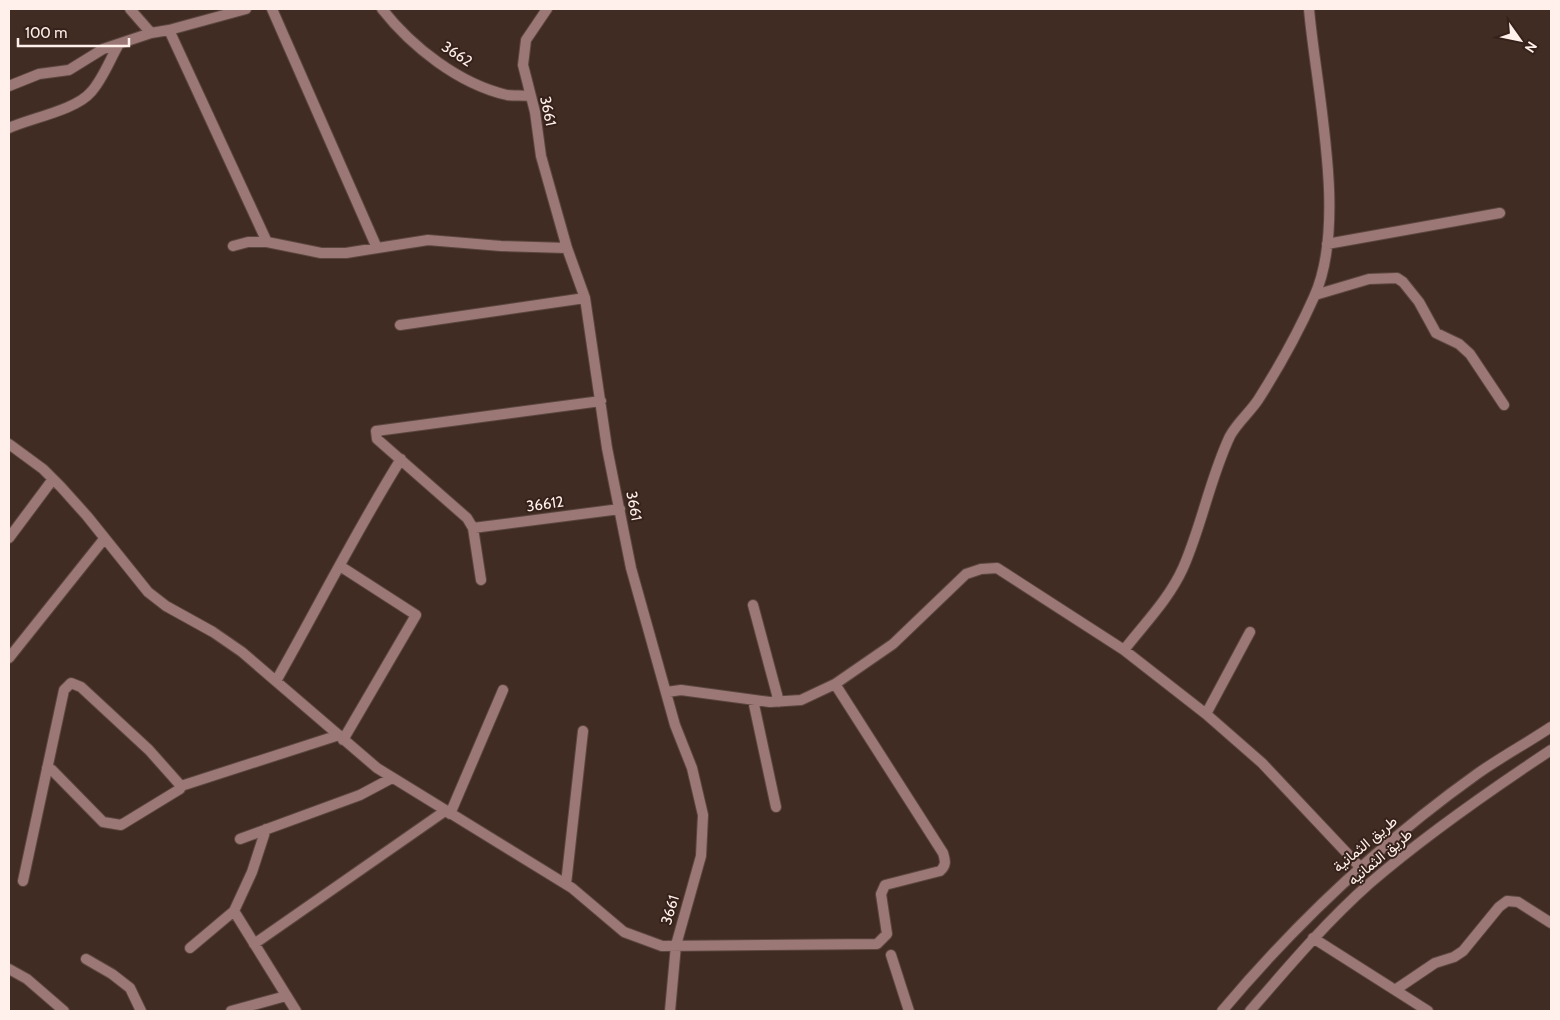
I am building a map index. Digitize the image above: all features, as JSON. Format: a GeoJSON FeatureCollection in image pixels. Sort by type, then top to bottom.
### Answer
{"type":"FeatureCollection","features":[{"type":"Feature","properties":{"kind":"street"},"geometry":{"type":"LineString","coordinates":[[130,9],[151,33]]}},
{"type":"Feature","properties":{"kind":"street"},"geometry":{"type":"LineString","coordinates":[[211,9],[220,16]]}},
{"type":"Feature","properties":{"kind":"street"},"geometry":{"type":"LineString","coordinates":[[9,86],[39,74],[69,70],[103,50],[151,33],[169,30],[246,9]]}},
{"type":"Feature","properties":{"kind":"street"},"geometry":{"type":"LineString","coordinates":[[272,9],[377,248]]}},
{"type":"Feature","properties":{"kind":"street","name":"3662"},"geometry":{"type":"LineString","coordinates":[[382,9],[405,35],[456,72],[500,93],[530,96]]}},
{"type":"Feature","properties":{"kind":"street","name":"3661"},"geometry":{"type":"LineString","coordinates":[[547,9],[526,40],[524,65],[541,156],[567,248],[584,298],[600,401],[631,568],[675,726],[692,768],[703,815],[700,863],[676,945],[670,1011]]}},
{"type":"Feature","properties":{"kind":"street"},"geometry":{"type":"LineString","coordinates":[[1124,650],[1166,599],[1175,583],[1183,567],[1208,492],[1231,434],[1257,402],[1283,359],[1315,295],[1327,244],[1329,193],[1326,149],[1309,9]]}},
{"type":"Feature","properties":{"kind":"street"},"geometry":{"type":"LineString","coordinates":[[169,30],[267,242]]}},
{"type":"Feature","properties":{"kind":"street"},"geometry":{"type":"LineString","coordinates":[[9,128],[29,119],[61,110],[91,93],[119,44]]}},
{"type":"Feature","properties":{"kind":"street"},"geometry":{"type":"LineString","coordinates":[[1327,244],[1500,213]]}},
{"type":"Feature","properties":{"kind":"street"},"geometry":{"type":"LineString","coordinates":[[233,246],[248,242],[267,242],[321,253],[346,253],[428,240],[501,246],[567,248]]}},
{"type":"Feature","properties":{"kind":"street"},"geometry":{"type":"LineString","coordinates":[[1315,295],[1369,279],[1397,278],[1403,282],[1419,302],[1436,333],[1451,339],[1470,354],[1504,405]]}},
{"type":"Feature","properties":{"kind":"street"},"geometry":{"type":"LineString","coordinates":[[400,325],[584,298]]}},
{"type":"Feature","properties":{"kind":"street"},"geometry":{"type":"LineString","coordinates":[[481,580],[473,528],[467,518],[375,437],[378,429],[600,401]]}},
{"type":"Feature","properties":{"kind":"street"},"geometry":{"type":"LineString","coordinates":[[9,444],[26,455],[53,479],[88,516],[104,539],[148,592],[166,606],[213,632],[276,681],[341,738],[392,778],[566,884],[624,932],[662,946],[877,944],[887,934],[880,894],[885,885],[940,871],[944,868],[943,853],[835,684]]}},
{"type":"Feature","properties":{"kind":"street"},"geometry":{"type":"LineString","coordinates":[[276,681],[357,532],[401,459]]}},
{"type":"Feature","properties":{"kind":"street"},"geometry":{"type":"LineString","coordinates":[[9,538],[53,479]]}},
{"type":"Feature","properties":{"kind":"street","name":"36612"},"geometry":{"type":"LineString","coordinates":[[473,528],[620,509]]}},
{"type":"Feature","properties":{"kind":"street"},"geometry":{"type":"LineString","coordinates":[[9,658],[104,539]]}},
{"type":"Feature","properties":{"kind":"street"},"geometry":{"type":"LineString","coordinates":[[47,768],[52,770],[103,822],[121,825],[180,790],[181,786],[341,738],[416,615],[340,566]]}},
{"type":"Feature","properties":{"kind":"street"},"geometry":{"type":"LineString","coordinates":[[667,692],[681,690],[779,702],[801,700],[835,684],[893,644],[966,574],[981,569],[997,568],[1124,650],[1206,714],[1262,762],[1360,867]]}},
{"type":"Feature","properties":{"kind":"street"},"geometry":{"type":"LineString","coordinates":[[753,604],[779,702]]}},
{"type":"Feature","properties":{"kind":"street"},"geometry":{"type":"LineString","coordinates":[[1206,714],[1250,632]]}},
{"type":"Feature","properties":{"kind":"street"},"geometry":{"type":"LineString","coordinates":[[23,881],[64,690],[71,683],[81,687],[149,750],[181,786]]}},
{"type":"Feature","properties":{"kind":"street"},"geometry":{"type":"LineString","coordinates":[[254,944],[447,812],[503,690]]}},
{"type":"Feature","properties":{"kind":"street"},"geometry":{"type":"LineString","coordinates":[[753,700],[776,807]]}},
{"type":"Feature","properties":{"kind":"street","name":"طريق الثمانية"},"geometry":{"type":"LineString","coordinates":[[1222,1011],[1297,927],[1360,867],[1478,773],[1551,727]]}},
{"type":"Feature","properties":{"kind":"street"},"geometry":{"type":"LineString","coordinates":[[566,884],[583,731]]}},
{"type":"Feature","properties":{"kind":"street","name":"طريق الثمانيه"},"geometry":{"type":"LineString","coordinates":[[1250,1011],[1314,938],[1369,884],[1402,856],[1476,800],[1551,750]]}},
{"type":"Feature","properties":{"kind":"street"},"geometry":{"type":"LineString","coordinates":[[240,839],[360,795],[392,778]]}},
{"type":"Feature","properties":{"kind":"street"},"geometry":{"type":"LineString","coordinates":[[190,948],[234,911],[252,872],[266,830]]}},
{"type":"Feature","properties":{"kind":"street"},"geometry":{"type":"LineString","coordinates":[[1395,990],[1435,963],[1454,957],[1463,951],[1499,907],[1508,900],[1518,902],[1551,923]]}},
{"type":"Feature","properties":{"kind":"street"},"geometry":{"type":"LineString","coordinates":[[234,911],[296,1011]]}},
{"type":"Feature","properties":{"kind":"street"},"geometry":{"type":"LineString","coordinates":[[1314,938],[1428,1011]]}},
{"type":"Feature","properties":{"kind":"street"},"geometry":{"type":"LineString","coordinates":[[892,955],[909,1011]]}},
{"type":"Feature","properties":{"kind":"street"},"geometry":{"type":"LineString","coordinates":[[86,959],[112,974],[130,988],[141,1011]]}},
{"type":"Feature","properties":{"kind":"street"},"geometry":{"type":"LineString","coordinates":[[9,969],[28,979],[64,1011]]}},
{"type":"Feature","properties":{"kind":"street"},"geometry":{"type":"LineString","coordinates":[[231,1011],[286,996]]}}]}
